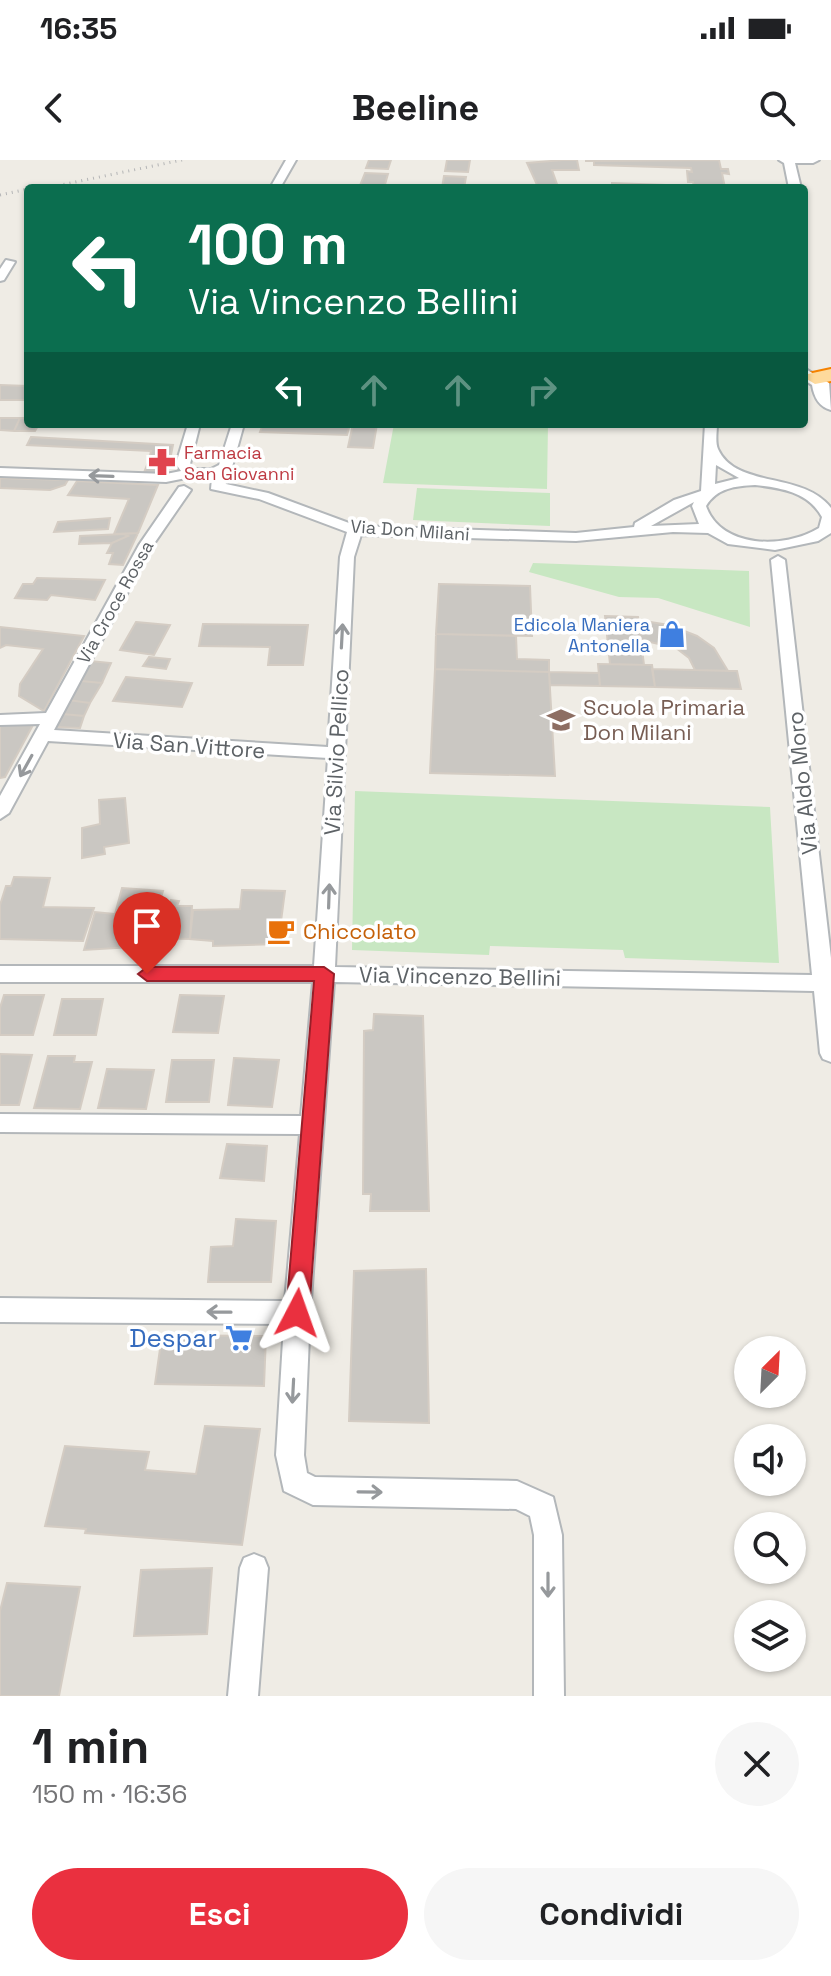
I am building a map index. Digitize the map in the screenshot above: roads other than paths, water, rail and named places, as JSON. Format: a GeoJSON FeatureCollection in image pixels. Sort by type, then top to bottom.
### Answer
{"type":"FeatureCollection","features":[{"type":"Feature","properties":{"kind":"street"},"geometry":{"type":"LineString","coordinates":[[277,184],[291,160]]}},
{"type":"Feature","properties":{"kind":"street"},"geometry":{"type":"LineString","coordinates":[[794,183],[787,161],[810,161]]}},
{"type":"Feature","properties":{"kind":"street"},"geometry":{"type":"LineString","coordinates":[[794,183],[810,161]]}},
{"type":"Feature","properties":{"kind":"street"},"geometry":{"type":"LineString","coordinates":[[0,278],[10,262]]}},
{"type":"Feature","properties":{"kind":"street"},"geometry":{"type":"LineString","coordinates":[[193,428],[183,464],[198,483]]}},
{"type":"Feature","properties":{"kind":"street","name":"Via Croce Rossa"},"geometry":{"type":"LineString","coordinates":[[0,813],[156,528],[198,483],[225,467],[237,428]]}},
{"type":"Feature","properties":{"kind":"street"},"geometry":{"type":"LineString","coordinates":[[710,428],[708,493],[701,501],[699,510],[703,520],[713,529],[778,560],[793,545]]}},
{"type":"Feature","properties":{"kind":"street"},"geometry":{"type":"LineString","coordinates":[[708,444],[723,465],[755,481],[781,484],[804,492],[817,499],[828,512],[828,526],[822,534],[793,545],[750,544]]}},
{"type":"Feature","properties":{"kind":"street","name":"Via Don Milani"},"geometry":{"type":"LineString","coordinates":[[0,472],[198,483],[263,496],[355,530],[576,537],[673,528],[713,529]]}},
{"type":"Feature","properties":{"kind":"street","name":"Via Don Milani"},"geometry":{"type":"LineString","coordinates":[[610,534],[638,527],[679,503],[728,484],[755,481]]}},
{"type":"Feature","properties":{"kind":"street","name":"Via Silvio Pellico"},"geometry":{"type":"LineString","coordinates":[[297,1313],[324,974],[347,557],[355,530]]}},
{"type":"Feature","properties":{"kind":"street","name":"Via Aldo Moro"},"geometry":{"type":"LineString","coordinates":[[778,560],[831,1053]]}},
{"type":"Feature","properties":{"kind":"street"},"geometry":{"type":"LineString","coordinates":[[0,720],[51,718]]}},
{"type":"Feature","properties":{"kind":"street","name":"Via San Vittore"},"geometry":{"type":"LineString","coordinates":[[42,735],[335,753]]}},
{"type":"Feature","properties":{"kind":"street","name":"Via Vincenzo Bellini"},"geometry":{"type":"LineString","coordinates":[[0,974],[324,974],[824,983]]}},
{"type":"Feature","properties":{"kind":"street"},"geometry":{"type":"LineString","coordinates":[[0,1123],[310,1125]]}},
{"type":"Feature","properties":{"kind":"street"},"geometry":{"type":"LineString","coordinates":[[0,1310],[297,1313],[290,1455],[294,1481],[313,1491],[517,1495],[543,1507],[548,1535],[549,1696]]}},
{"type":"Feature","properties":{"kind":"street"},"geometry":{"type":"LineString","coordinates":[[243,1696],[254,1568]]}},
{"type":"Feature","properties":{"kind":"railway"},"geometry":{"type":"LineString","coordinates":[[65,184],[182,160]]}},
{"type":"Feature","properties":{"kind":"railway"},"geometry":{"type":"LineString","coordinates":[[0,195],[24,190]]}},
{"type":"Feature","properties":{"kind":"place","name":"Farmacia San Giovanni"},"geometry":{"type":"Point","coordinates":[162,462]}},
{"type":"Feature","properties":{"kind":"place","name":"Edicola Maniera Antonella"},"geometry":{"type":"Point","coordinates":[672,634]}},
{"type":"Feature","properties":{"kind":"place","name":"Scuola Primaria Don Milani"},"geometry":{"type":"Point","coordinates":[561,720]}},
{"type":"Feature","properties":{"kind":"place","name":"Chiccolato"},"geometry":{"type":"Point","coordinates":[281,931]}},
{"type":"Feature","properties":{"kind":"place","name":"Despar"},"geometry":{"type":"Point","coordinates":[239,1338]}}]}
